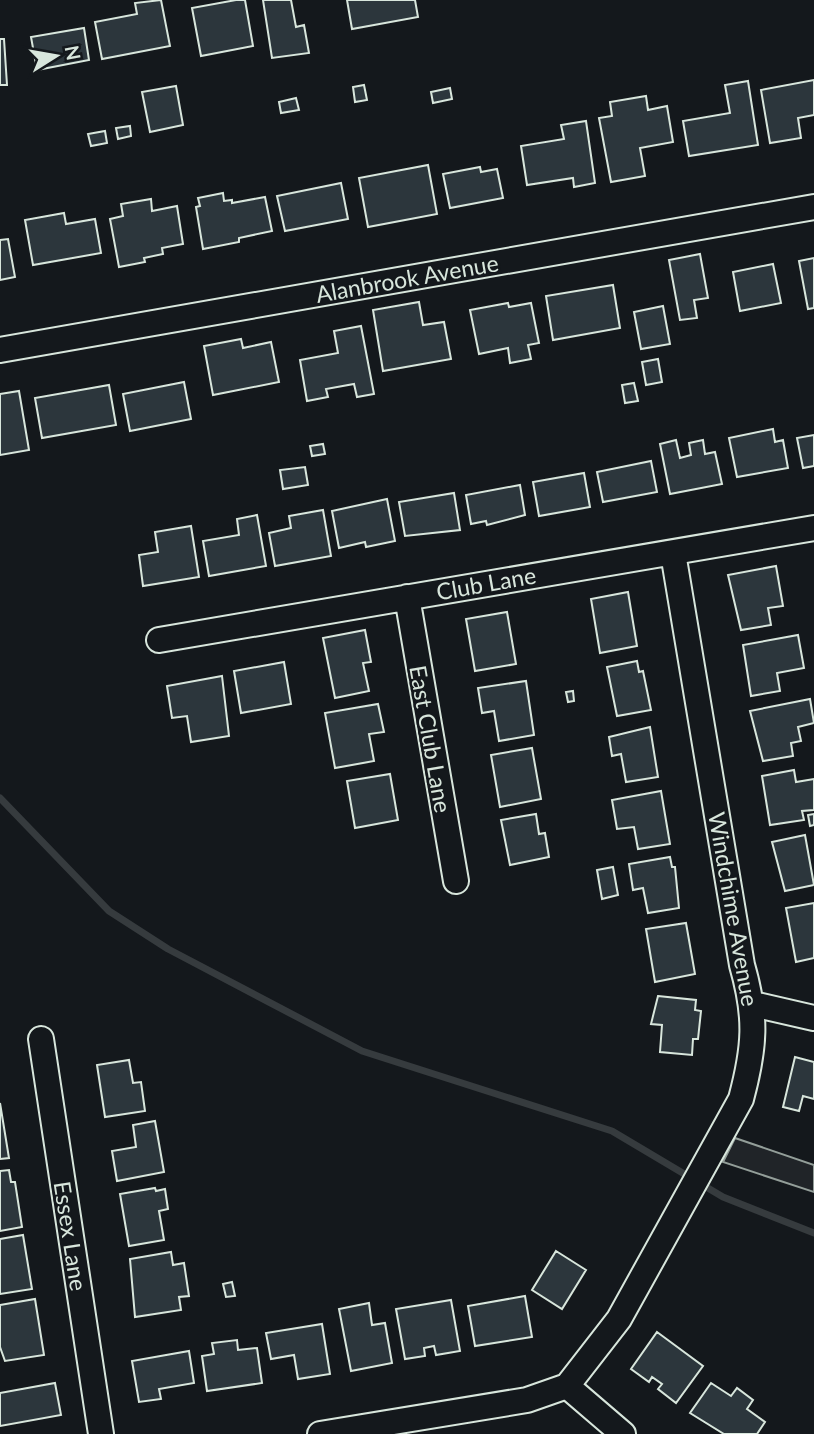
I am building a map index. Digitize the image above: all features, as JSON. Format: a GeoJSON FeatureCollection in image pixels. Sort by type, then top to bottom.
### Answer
{"type":"FeatureCollection","features":[{"type":"Feature","properties":{"kind":"street","name":"Alanbrook Avenue"},"geometry":{"type":"LineString","coordinates":[[0,350],[814,207]]}},
{"type":"Feature","properties":{"kind":"street","name":"Club Lane"},"geometry":{"type":"LineString","coordinates":[[159,640],[814,528]]}},
{"type":"Feature","properties":{"kind":"street","name":"Windchime Avenue"},"geometry":{"type":"LineString","coordinates":[[567,1386],[620,1319],[741,1099],[752,1060],[753,1004],[742,965],[673,553]]}},
{"type":"Feature","properties":{"kind":"street","name":"East Club Lane"},"geometry":{"type":"LineString","coordinates":[[407,597],[456,881]]}},
{"type":"Feature","properties":{"kind":"street"},"geometry":{"type":"LineString","coordinates":[[753,1004],[814,1018]]}},
{"type":"Feature","properties":{"kind":"street","name":"Essex Lane"},"geometry":{"type":"LineString","coordinates":[[41,1038],[101,1434]]}},
{"type":"Feature","properties":{"kind":"street"},"geometry":{"type":"LineString","coordinates":[[320,1434],[527,1400],[567,1386],[623,1434]]}},
{"type":"Feature","properties":{"kind":"shaded area"},"geometry":{"type":"Polygon","coordinates":[[[735,1138],[814,1165],[814,1192],[723,1162],[735,1138]]]}},
{"type":"Feature","properties":{"kind":"building"},"geometry":{"type":"Polygon","coordinates":[[[161,0],[170,46],[102,59],[95,22],[137,14],[135,3],[161,0]]]}},
{"type":"Feature","properties":{"kind":"building"},"geometry":{"type":"Polygon","coordinates":[[[245,0],[253,46],[201,56],[192,8],[245,0]]]}},
{"type":"Feature","properties":{"kind":"building"},"geometry":{"type":"Polygon","coordinates":[[[263,0],[291,0],[296,27],[304,25],[309,53],[272,58],[263,0]]]}},
{"type":"Feature","properties":{"kind":"building"},"geometry":{"type":"Polygon","coordinates":[[[347,0],[415,0],[418,17],[352,29],[347,0]]]}},
{"type":"Feature","properties":{"kind":"building"},"geometry":{"type":"Polygon","coordinates":[[[84,28],[89,60],[37,70],[31,37],[84,28]]]}},
{"type":"Feature","properties":{"kind":"building"},"geometry":{"type":"Polygon","coordinates":[[[0,39],[4,39],[7,85],[0,85],[0,39]]]}},
{"type":"Feature","properties":{"kind":"building"},"geometry":{"type":"Polygon","coordinates":[[[814,80],[814,115],[798,118],[801,138],[770,143],[761,90],[814,80]]]}},
{"type":"Feature","properties":{"kind":"building"},"geometry":{"type":"Polygon","coordinates":[[[748,81],[758,145],[689,156],[683,121],[730,113],[725,85],[748,81]]]}},
{"type":"Feature","properties":{"kind":"building"},"geometry":{"type":"Polygon","coordinates":[[[364,85],[367,100],[355,102],[353,87],[364,85]]]}},
{"type":"Feature","properties":{"kind":"building"},"geometry":{"type":"Polygon","coordinates":[[[176,86],[183,125],[150,132],[142,92],[176,86]]]}},
{"type":"Feature","properties":{"kind":"building"},"geometry":{"type":"Polygon","coordinates":[[[450,88],[452,99],[433,103],[431,92],[450,88]]]}},
{"type":"Feature","properties":{"kind":"building"},"geometry":{"type":"Polygon","coordinates":[[[646,96],[648,110],[667,106],[673,142],[640,148],[645,176],[611,182],[599,118],[612,116],[610,102],[646,96]]]}},
{"type":"Feature","properties":{"kind":"building"},"geometry":{"type":"Polygon","coordinates":[[[296,98],[299,110],[281,113],[279,102],[296,98]]]}},
{"type":"Feature","properties":{"kind":"building"},"geometry":{"type":"Polygon","coordinates":[[[586,121],[595,183],[574,187],[573,178],[527,185],[521,146],[564,139],[561,125],[586,121]]]}},
{"type":"Feature","properties":{"kind":"building"},"geometry":{"type":"Polygon","coordinates":[[[130,126],[131,136],[118,139],[116,128],[130,126]]]}},
{"type":"Feature","properties":{"kind":"building"},"geometry":{"type":"Polygon","coordinates":[[[105,131],[107,143],[91,146],[88,134],[105,131]]]}},
{"type":"Feature","properties":{"kind":"building"},"geometry":{"type":"Polygon","coordinates":[[[428,165],[437,214],[368,227],[359,178],[428,165]]]}},
{"type":"Feature","properties":{"kind":"building"},"geometry":{"type":"Polygon","coordinates":[[[480,167],[481,172],[497,169],[503,198],[450,208],[443,174],[480,167]]]}},
{"type":"Feature","properties":{"kind":"building"},"geometry":{"type":"Polygon","coordinates":[[[341,183],[348,219],[285,231],[277,196],[341,183]]]}},
{"type":"Feature","properties":{"kind":"building"},"geometry":{"type":"Polygon","coordinates":[[[223,193],[224,201],[232,200],[232,203],[265,197],[272,231],[239,238],[239,242],[203,249],[196,207],[200,206],[198,198],[223,193]]]}},
{"type":"Feature","properties":{"kind":"building"},"geometry":{"type":"Polygon","coordinates":[[[151,199],[152,211],[177,206],[183,244],[162,248],[163,254],[144,258],[145,262],[119,267],[110,219],[123,216],[121,204],[151,199]]]}},
{"type":"Feature","properties":{"kind":"building"},"geometry":{"type":"Polygon","coordinates":[[[64,213],[66,224],[95,219],[101,253],[33,265],[25,220],[64,213]]]}},
{"type":"Feature","properties":{"kind":"building"},"geometry":{"type":"Polygon","coordinates":[[[8,239],[15,277],[0,280],[0,240],[8,239]]]}},
{"type":"Feature","properties":{"kind":"building"},"geometry":{"type":"Polygon","coordinates":[[[700,254],[708,298],[694,300],[697,318],[680,320],[669,260],[700,254]]]}},
{"type":"Feature","properties":{"kind":"building"},"geometry":{"type":"Polygon","coordinates":[[[814,258],[814,308],[808,309],[799,261],[814,258]]]}},
{"type":"Feature","properties":{"kind":"building"},"geometry":{"type":"Polygon","coordinates":[[[773,264],[781,303],[740,311],[733,272],[773,264]]]}},
{"type":"Feature","properties":{"kind":"building"},"geometry":{"type":"Polygon","coordinates":[[[613,285],[620,328],[553,340],[546,296],[613,285]]]}},
{"type":"Feature","properties":{"kind":"building"},"geometry":{"type":"Polygon","coordinates":[[[419,302],[423,325],[444,322],[451,359],[383,371],[373,310],[419,302]]]}},
{"type":"Feature","properties":{"kind":"building"},"geometry":{"type":"Polygon","coordinates":[[[508,303],[509,307],[531,303],[539,343],[528,345],[531,359],[510,363],[508,348],[479,354],[470,310],[508,303]]]}},
{"type":"Feature","properties":{"kind":"building"},"geometry":{"type":"Polygon","coordinates":[[[663,306],[670,344],[641,349],[634,312],[663,306]]]}},
{"type":"Feature","properties":{"kind":"building"},"geometry":{"type":"Polygon","coordinates":[[[361,326],[374,394],[357,397],[354,384],[326,389],[328,397],[307,401],[300,360],[338,353],[334,331],[361,326]]]}},
{"type":"Feature","properties":{"kind":"building"},"geometry":{"type":"Polygon","coordinates":[[[241,339],[243,348],[271,342],[279,382],[213,395],[204,346],[241,339]]]}},
{"type":"Feature","properties":{"kind":"building"},"geometry":{"type":"Polygon","coordinates":[[[658,359],[662,382],[646,385],[642,362],[658,359]]]}},
{"type":"Feature","properties":{"kind":"building"},"geometry":{"type":"Polygon","coordinates":[[[184,382],[191,419],[130,431],[123,394],[184,382]]]}},
{"type":"Feature","properties":{"kind":"building"},"geometry":{"type":"Polygon","coordinates":[[[634,383],[638,401],[625,403],[622,385],[634,383]]]}},
{"type":"Feature","properties":{"kind":"building"},"geometry":{"type":"Polygon","coordinates":[[[109,385],[116,425],[42,438],[35,398],[109,385]]]}},
{"type":"Feature","properties":{"kind":"building"},"geometry":{"type":"Polygon","coordinates":[[[19,391],[29,450],[0,455],[0,394],[19,391]]]}},
{"type":"Feature","properties":{"kind":"building"},"geometry":{"type":"Polygon","coordinates":[[[773,429],[775,442],[783,440],[788,468],[737,477],[729,438],[773,429]]]}},
{"type":"Feature","properties":{"kind":"building"},"geometry":{"type":"Polygon","coordinates":[[[814,435],[814,466],[803,468],[797,438],[814,435]]]}},
{"type":"Feature","properties":{"kind":"building"},"geometry":{"type":"Polygon","coordinates":[[[676,440],[680,458],[691,455],[689,443],[703,440],[705,454],[715,452],[722,484],[670,494],[660,444],[676,440]]]}},
{"type":"Feature","properties":{"kind":"building"},"geometry":{"type":"Polygon","coordinates":[[[323,444],[325,454],[312,456],[310,446],[323,444]]]}},
{"type":"Feature","properties":{"kind":"building"},"geometry":{"type":"Polygon","coordinates":[[[651,461],[657,492],[603,502],[597,472],[651,461]]]}},
{"type":"Feature","properties":{"kind":"building"},"geometry":{"type":"Polygon","coordinates":[[[305,467],[308,485],[283,489],[280,470],[305,467]]]}},
{"type":"Feature","properties":{"kind":"building"},"geometry":{"type":"Polygon","coordinates":[[[584,473],[590,507],[539,516],[533,482],[584,473]]]}},
{"type":"Feature","properties":{"kind":"building"},"geometry":{"type":"Polygon","coordinates":[[[520,485],[525,515],[487,525],[486,521],[471,524],[466,495],[520,485]]]}},
{"type":"Feature","properties":{"kind":"building"},"geometry":{"type":"Polygon","coordinates":[[[454,493],[460,530],[405,536],[399,502],[454,493]]]}},
{"type":"Feature","properties":{"kind":"building"},"geometry":{"type":"Polygon","coordinates":[[[387,499],[395,541],[366,547],[365,542],[339,548],[332,511],[387,499]]]}},
{"type":"Feature","properties":{"kind":"building"},"geometry":{"type":"Polygon","coordinates":[[[323,510],[331,556],[275,566],[269,533],[291,528],[289,516],[323,510]]]}},
{"type":"Feature","properties":{"kind":"building"},"geometry":{"type":"Polygon","coordinates":[[[257,515],[266,566],[209,576],[203,541],[239,535],[237,519],[257,515]]]}},
{"type":"Feature","properties":{"kind":"building"},"geometry":{"type":"Polygon","coordinates":[[[191,526],[199,577],[143,586],[139,555],[158,552],[155,532],[191,526]]]}},
{"type":"Feature","properties":{"kind":"building"},"geometry":{"type":"Polygon","coordinates":[[[776,566],[783,606],[768,608],[771,625],[741,630],[728,575],[776,566]]]}},
{"type":"Feature","properties":{"kind":"building"},"geometry":{"type":"Polygon","coordinates":[[[628,592],[637,646],[600,653],[591,599],[628,592]]]}},
{"type":"Feature","properties":{"kind":"building"},"geometry":{"type":"Polygon","coordinates":[[[507,612],[516,664],[475,671],[466,619],[507,612]]]}},
{"type":"Feature","properties":{"kind":"building"},"geometry":{"type":"Polygon","coordinates":[[[365,630],[371,662],[363,663],[369,691],[335,698],[323,638],[365,630]]]}},
{"type":"Feature","properties":{"kind":"building"},"geometry":{"type":"Polygon","coordinates":[[[798,635],[804,668],[777,673],[780,691],[751,696],[743,645],[798,635]]]}},
{"type":"Feature","properties":{"kind":"building"},"geometry":{"type":"Polygon","coordinates":[[[637,661],[639,672],[643,671],[651,710],[617,716],[607,667],[637,661]]]}},
{"type":"Feature","properties":{"kind":"building"},"geometry":{"type":"Polygon","coordinates":[[[284,662],[291,704],[241,713],[234,671],[284,662]]]}},
{"type":"Feature","properties":{"kind":"building"},"geometry":{"type":"Polygon","coordinates":[[[222,676],[229,736],[191,742],[187,716],[172,718],[167,686],[222,676]]]}},
{"type":"Feature","properties":{"kind":"building"},"geometry":{"type":"Polygon","coordinates":[[[526,681],[534,735],[499,741],[494,711],[482,713],[478,688],[526,681]]]}},
{"type":"Feature","properties":{"kind":"building"},"geometry":{"type":"Polygon","coordinates":[[[573,691],[574,701],[568,702],[566,692],[573,691]]]}},
{"type":"Feature","properties":{"kind":"building"},"geometry":{"type":"Polygon","coordinates":[[[810,699],[814,723],[798,727],[801,741],[791,743],[793,756],[763,761],[750,711],[810,699]]]}},
{"type":"Feature","properties":{"kind":"building"},"geometry":{"type":"Polygon","coordinates":[[[378,704],[384,732],[369,734],[374,761],[335,768],[325,713],[378,704]]]}},
{"type":"Feature","properties":{"kind":"building"},"geometry":{"type":"Polygon","coordinates":[[[650,727],[658,777],[626,782],[621,754],[612,756],[609,737],[650,727]]]}},
{"type":"Feature","properties":{"kind":"building"},"geometry":{"type":"Polygon","coordinates":[[[532,748],[541,799],[500,807],[491,755],[532,748]]]}},
{"type":"Feature","properties":{"kind":"building"},"geometry":{"type":"Polygon","coordinates":[[[794,770],[796,782],[814,779],[814,810],[802,811],[804,820],[770,825],[762,776],[794,770]]]}},
{"type":"Feature","properties":{"kind":"building"},"geometry":{"type":"Polygon","coordinates":[[[390,774],[398,820],[355,828],[347,781],[390,774]]]}},
{"type":"Feature","properties":{"kind":"building"},"geometry":{"type":"Polygon","coordinates":[[[661,791],[670,844],[638,849],[634,827],[617,829],[612,800],[661,791]]]}},
{"type":"Feature","properties":{"kind":"building"},"geometry":{"type":"Polygon","coordinates":[[[536,814],[539,834],[545,833],[549,857],[510,865],[501,820],[536,814]]]}},
{"type":"Feature","properties":{"kind":"building"},"geometry":{"type":"Polygon","coordinates":[[[814,814],[814,825],[810,826],[808,815],[814,814]]]}},
{"type":"Feature","properties":{"kind":"building"},"geometry":{"type":"Polygon","coordinates":[[[805,835],[814,885],[785,891],[772,842],[805,835]]]}},
{"type":"Feature","properties":{"kind":"building"},"geometry":{"type":"Polygon","coordinates":[[[670,857],[672,867],[675,867],[679,908],[648,913],[643,888],[633,890],[629,864],[670,857]]]}},
{"type":"Feature","properties":{"kind":"building"},"geometry":{"type":"Polygon","coordinates":[[[613,867],[618,895],[602,899],[597,870],[613,867]]]}},
{"type":"Feature","properties":{"kind":"building"},"geometry":{"type":"Polygon","coordinates":[[[814,903],[814,958],[796,962],[786,908],[814,903]]]}},
{"type":"Feature","properties":{"kind":"building"},"geometry":{"type":"Polygon","coordinates":[[[686,923],[695,974],[655,982],[646,929],[686,923]]]}},
{"type":"Feature","properties":{"kind":"building"},"geometry":{"type":"Polygon","coordinates":[[[658,996],[696,1000],[695,1010],[701,1011],[698,1039],[693,1039],[692,1055],[660,1052],[662,1025],[651,1024],[658,996]]]}},
{"type":"Feature","properties":{"kind":"building"},"geometry":{"type":"Polygon","coordinates":[[[795,1057],[814,1062],[814,1099],[803,1096],[799,1111],[783,1107],[795,1057]]]}},
{"type":"Feature","properties":{"kind":"building"},"geometry":{"type":"Polygon","coordinates":[[[129,1060],[133,1083],[141,1082],[145,1111],[105,1117],[97,1065],[129,1060]]]}},
{"type":"Feature","properties":{"kind":"building"},"geometry":{"type":"Polygon","coordinates":[[[0,1103],[9,1158],[0,1159],[0,1103]]]}},
{"type":"Feature","properties":{"kind":"building"},"geometry":{"type":"Polygon","coordinates":[[[155,1121],[164,1172],[117,1181],[112,1151],[136,1147],[133,1125],[155,1121]]]}},
{"type":"Feature","properties":{"kind":"building"},"geometry":{"type":"Polygon","coordinates":[[[9,1170],[11,1182],[15,1182],[22,1227],[0,1231],[0,1171],[9,1170]]]}},
{"type":"Feature","properties":{"kind":"building"},"geometry":{"type":"Polygon","coordinates":[[[155,1188],[156,1191],[165,1189],[168,1209],[159,1211],[164,1240],[129,1246],[120,1194],[155,1188]]]}},
{"type":"Feature","properties":{"kind":"building"},"geometry":{"type":"Polygon","coordinates":[[[23,1235],[32,1289],[0,1294],[0,1239],[23,1235]]]}},
{"type":"Feature","properties":{"kind":"building"},"geometry":{"type":"Polygon","coordinates":[[[556,1251],[586,1270],[562,1309],[532,1290],[556,1251]]]}},
{"type":"Feature","properties":{"kind":"building"},"geometry":{"type":"Polygon","coordinates":[[[171,1252],[173,1265],[184,1263],[189,1296],[179,1297],[181,1310],[135,1317],[130,1259],[171,1252]]]}},
{"type":"Feature","properties":{"kind":"building"},"geometry":{"type":"Polygon","coordinates":[[[232,1282],[235,1296],[226,1297],[223,1284],[232,1282]]]}},
{"type":"Feature","properties":{"kind":"building"},"geometry":{"type":"Polygon","coordinates":[[[525,1296],[532,1337],[475,1346],[468,1306],[525,1296]]]}},
{"type":"Feature","properties":{"kind":"building"},"geometry":{"type":"Polygon","coordinates":[[[35,1299],[44,1355],[5,1361],[0,1347],[0,1305],[35,1299]]]}},
{"type":"Feature","properties":{"kind":"building"},"geometry":{"type":"Polygon","coordinates":[[[451,1300],[460,1351],[436,1355],[434,1346],[424,1348],[425,1356],[405,1359],[396,1309],[451,1300]]]}},
{"type":"Feature","properties":{"kind":"building"},"geometry":{"type":"Polygon","coordinates":[[[369,1303],[372,1325],[385,1323],[392,1363],[351,1371],[339,1309],[369,1303]]]}},
{"type":"Feature","properties":{"kind":"building"},"geometry":{"type":"Polygon","coordinates":[[[322,1324],[330,1374],[298,1379],[294,1355],[271,1359],[266,1333],[322,1324]]]}},
{"type":"Feature","properties":{"kind":"building"},"geometry":{"type":"Polygon","coordinates":[[[657,1332],[703,1366],[676,1403],[658,1389],[662,1384],[652,1377],[649,1382],[631,1369],[657,1332]]]}},
{"type":"Feature","properties":{"kind":"building"},"geometry":{"type":"Polygon","coordinates":[[[237,1340],[238,1350],[257,1348],[262,1383],[207,1391],[202,1356],[214,1354],[212,1343],[237,1340]]]}},
{"type":"Feature","properties":{"kind":"building"},"geometry":{"type":"Polygon","coordinates":[[[189,1351],[194,1383],[159,1389],[161,1399],[139,1402],[132,1361],[189,1351]]]}},
{"type":"Feature","properties":{"kind":"building"},"geometry":{"type":"Polygon","coordinates":[[[55,1383],[61,1415],[0,1426],[0,1393],[55,1383]]]}},
{"type":"Feature","properties":{"kind":"building"},"geometry":{"type":"Polygon","coordinates":[[[711,1383],[731,1396],[737,1388],[753,1400],[747,1409],[765,1422],[757,1434],[724,1434],[690,1413],[711,1383]]]}},
{"type":"Feature","properties":{"kind":"waterway"},"geometry":{"type":"LineString","coordinates":[[0,798],[109,911],[168,949],[362,1051],[612,1131],[723,1197],[814,1233]]}}]}
